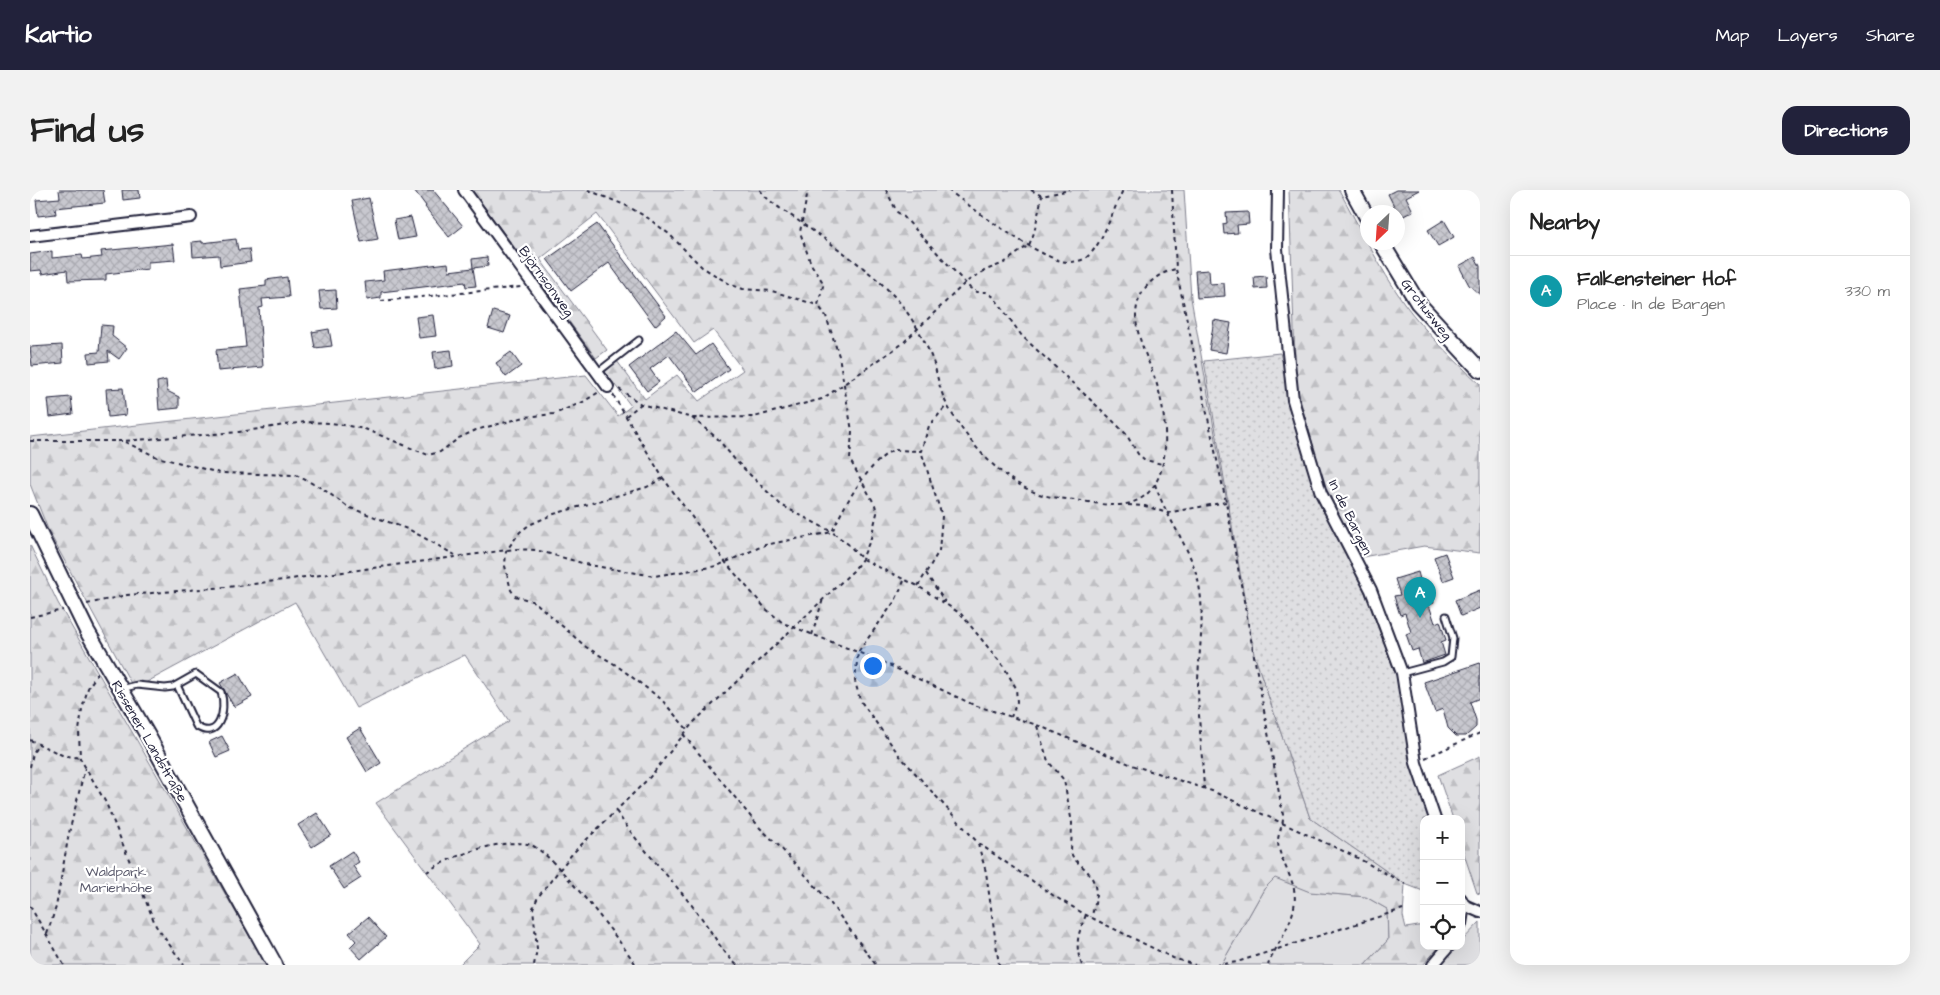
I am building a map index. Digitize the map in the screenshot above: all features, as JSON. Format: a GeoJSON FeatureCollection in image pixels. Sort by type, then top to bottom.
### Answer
{"type":"FeatureCollection","features":[{"type":"Feature","properties":{"kind":"main road"},"geometry":{"type":"LineString","coordinates":[[1352,190],[1360,205]]}},
{"type":"Feature","properties":{"kind":"main road","name":"Grotiusweg"},"geometry":{"type":"LineString","coordinates":[[1386,250],[1418,303],[1480,370]]}},
{"type":"Feature","properties":{"kind":"main road","name":"Rissener Landstraße"},"geometry":{"type":"LineString","coordinates":[[30,514],[75,607],[275,965]]}},
{"type":"Feature","properties":{"kind":"street","name":"Björnsonweg"},"geometry":{"type":"LineString","coordinates":[[464,190],[608,387]]}},
{"type":"Feature","properties":{"kind":"street","name":"In de Bargen"},"geometry":{"type":"LineString","coordinates":[[1278,190],[1277,249],[1292,400],[1321,493],[1368,574],[1402,673],[1416,763],[1434,815]]}},
{"type":"Feature","properties":{"kind":"street"},"geometry":{"type":"LineString","coordinates":[[30,236],[191,217]]}},
{"type":"Feature","properties":{"kind":"street"},"geometry":{"type":"LineString","coordinates":[[1465,904],[1480,912]]}},
{"type":"Feature","properties":{"kind":"street"},"geometry":{"type":"LineString","coordinates":[[1433,965],[1446,950]]}},
{"type":"Feature","properties":{"kind":"lane"},"geometry":{"type":"LineString","coordinates":[[597,373],[639,340]]}},
{"type":"Feature","properties":{"kind":"lane"},"geometry":{"type":"LineString","coordinates":[[1402,673],[1443,662],[1451,657],[1453,638],[1446,616]]}},
{"type":"Feature","properties":{"kind":"lane"},"geometry":{"type":"LineString","coordinates":[[121,689],[137,685],[165,688],[176,685],[196,674],[221,692],[224,710],[218,725],[210,730],[202,730],[196,726],[176,685]]}},
{"type":"Feature","properties":{"kind":"path"},"geometry":{"type":"LineString","coordinates":[[760,190],[782,210],[886,288],[896,298],[919,329],[947,405],[994,467],[1018,484],[1048,497],[1145,506],[1167,513],[1226,502]]}},
{"type":"Feature","properties":{"kind":"path"},"geometry":{"type":"LineString","coordinates":[[808,190],[800,222],[802,241],[811,264],[822,281],[818,305]]}},
{"type":"Feature","properties":{"kind":"path"},"geometry":{"type":"LineString","coordinates":[[886,190],[897,212],[970,288],[977,292],[986,292],[994,298],[1028,341],[1126,434],[1138,454],[1146,460],[1162,464]]}},
{"type":"Feature","properties":{"kind":"path"},"geometry":{"type":"LineString","coordinates":[[948,190],[1029,245],[1062,262],[1086,258],[1095,248],[1123,190]]}},
{"type":"Feature","properties":{"kind":"path"},"geometry":{"type":"LineString","coordinates":[[1031,190],[1042,196],[1070,190]]}},
{"type":"Feature","properties":{"kind":"path"},"geometry":{"type":"LineString","coordinates":[[1172,190],[1176,269],[1226,502],[1284,823],[1278,846],[1293,885],[1294,902],[1290,924],[1268,965]]}},
{"type":"Feature","properties":{"kind":"path"},"geometry":{"type":"LineString","coordinates":[[534,965],[536,950],[533,908],[538,897],[586,838],[616,812],[650,777],[683,734],[853,571],[862,559],[871,538],[877,514],[875,504],[861,483],[850,460],[852,431],[839,356],[826,316],[818,305],[791,295],[772,291],[743,289],[731,285],[702,268],[669,234],[648,218],[591,191]]}},
{"type":"Feature","properties":{"kind":"path"},"geometry":{"type":"LineString","coordinates":[[30,442],[123,441],[239,432],[288,423],[332,423],[365,429],[428,454],[440,452],[459,438],[476,430],[525,417],[554,414],[583,402],[608,387],[616,387],[624,391],[641,404],[692,418],[738,418],[770,414],[815,402],[843,386],[862,370],[896,349],[966,282],[986,270],[1004,263],[1029,245],[1034,233],[1042,196]]}},
{"type":"Feature","properties":{"kind":"path"},"geometry":{"type":"LineString","coordinates":[[1126,504],[1150,491],[1155,484],[1165,457],[1166,425],[1160,394],[1136,318],[1136,311],[1148,284],[1165,271],[1176,269]]}},
{"type":"Feature","properties":{"kind":"path"},"geometry":{"type":"LineString","coordinates":[[381,301],[482,289],[533,286]]}},
{"type":"Feature","properties":{"kind":"path"},"geometry":{"type":"LineString","coordinates":[[608,387],[663,478],[726,563],[766,610],[792,628],[858,652],[953,696],[1011,717],[1037,724],[1137,767],[1204,788],[1354,856],[1405,884]]}},
{"type":"Feature","properties":{"kind":"path"},"geometry":{"type":"LineString","coordinates":[[626,416],[641,404]]}},
{"type":"Feature","properties":{"kind":"path"},"geometry":{"type":"LineString","coordinates":[[918,586],[938,551],[942,516],[921,451],[929,426],[947,405]]}},
{"type":"Feature","properties":{"kind":"path"},"geometry":{"type":"LineString","coordinates":[[692,418],[717,438],[736,461],[782,505],[832,532],[848,544],[862,559],[904,581],[918,586],[961,614],[1004,667],[1018,695],[1011,717]]}},
{"type":"Feature","properties":{"kind":"path"},"geometry":{"type":"LineString","coordinates":[[123,441],[157,457],[220,473],[296,474],[323,489],[348,507],[410,530],[456,556]]}},
{"type":"Feature","properties":{"kind":"path"},"geometry":{"type":"LineString","coordinates":[[30,617],[127,595],[238,586],[526,548],[589,565],[648,576],[699,569],[726,563],[765,545],[832,532],[861,483],[886,454],[901,449],[921,451]]}},
{"type":"Feature","properties":{"kind":"path"},"geometry":{"type":"LineString","coordinates":[[663,478],[647,487],[541,519],[520,532],[506,551],[506,572],[515,596],[535,602],[586,647],[616,665],[661,699],[687,730]]}},
{"type":"Feature","properties":{"kind":"path"},"geometry":{"type":"LineString","coordinates":[[1155,484],[1167,513],[1186,548],[1196,573],[1201,596],[1198,683],[1204,788]]}},
{"type":"Feature","properties":{"kind":"path"},"geometry":{"type":"LineString","coordinates":[[926,572],[934,588],[947,604]]}},
{"type":"Feature","properties":{"kind":"path"},"geometry":{"type":"LineString","coordinates":[[904,581],[895,601],[878,621],[858,652],[855,681],[860,700],[899,755],[978,843],[1054,896],[1086,915],[1173,958],[1195,965]]}},
{"type":"Feature","properties":{"kind":"path"},"geometry":{"type":"LineString","coordinates":[[812,636],[824,599]]}},
{"type":"Feature","properties":{"kind":"path"},"geometry":{"type":"LineString","coordinates":[[100,671],[88,688],[82,709],[79,731],[80,758],[106,803],[156,926],[184,965]]}},
{"type":"Feature","properties":{"kind":"path"},"geometry":{"type":"LineString","coordinates":[[1037,724],[1048,761],[1064,780],[1072,823],[1071,852],[1089,874],[1095,887],[1096,899],[1091,917]]}},
{"type":"Feature","properties":{"kind":"path"},"geometry":{"type":"LineString","coordinates":[[1416,763],[1480,733]]}},
{"type":"Feature","properties":{"kind":"path"},"geometry":{"type":"LineString","coordinates":[[683,734],[760,828],[828,900],[876,965]]}},
{"type":"Feature","properties":{"kind":"path"},"geometry":{"type":"LineString","coordinates":[[30,740],[68,757],[80,758]]}},
{"type":"Feature","properties":{"kind":"path"},"geometry":{"type":"LineString","coordinates":[[30,767],[33,753],[38,745]]}},
{"type":"Feature","properties":{"kind":"path"},"geometry":{"type":"LineString","coordinates":[[47,934],[60,888],[69,832],[85,767]]}},
{"type":"Feature","properties":{"kind":"path"},"geometry":{"type":"LineString","coordinates":[[616,812],[640,846],[702,918],[724,952],[737,965]]}},
{"type":"Feature","properties":{"kind":"path"},"geometry":{"type":"LineString","coordinates":[[978,843],[986,872],[999,965]]}},
{"type":"Feature","properties":{"kind":"path"},"geometry":{"type":"LineString","coordinates":[[426,872],[450,858],[464,853],[524,844],[540,850],[560,870],[621,943],[636,965]]}},
{"type":"Feature","properties":{"kind":"path"},"geometry":{"type":"LineString","coordinates":[[30,906],[64,965]]}},
{"type":"Feature","properties":{"kind":"path"},"geometry":{"type":"LineString","coordinates":[[1216,965],[1237,962],[1274,951],[1403,909]]}},
{"type":"Feature","properties":{"kind":"path"},"geometry":{"type":"LineString","coordinates":[[1082,965],[1076,948],[1077,938],[1086,915]]}},
{"type":"Feature","properties":{"kind":"green space"},"geometry":{"type":"Polygon","coordinates":[[[472,190],[1184,190],[1191,298],[1254,654],[1310,818],[1405,884],[1403,916],[1406,928],[1420,926],[1420,950],[1436,950],[1423,965],[1365,965],[1388,940],[1387,909],[1366,897],[1310,892],[1275,878],[1264,889],[1221,965],[459,965],[480,944],[376,803],[509,721],[465,655],[356,708],[295,602],[134,689],[49,532],[30,484],[30,437],[586,375],[618,416],[631,406],[605,372],[617,361],[645,399],[677,375],[699,401],[743,370],[713,330],[694,343],[597,214],[540,259],[607,350],[596,358],[472,190]]]}},
{"type":"Feature","properties":{"kind":"green space"},"geometry":{"type":"Polygon","coordinates":[[[1289,190],[1339,190],[1360,228],[1360,250],[1372,250],[1412,314],[1480,384],[1480,553],[1424,546],[1362,557],[1328,498],[1296,385],[1289,190]]]}},
{"type":"Feature","properties":{"kind":"green space"},"geometry":{"type":"Polygon","coordinates":[[[1280,353],[1318,495],[1355,566],[1396,674],[1413,764],[1429,815],[1420,815],[1420,890],[1405,884],[1310,818],[1254,654],[1204,361],[1280,353]]]}},
{"type":"Feature","properties":{"kind":"green space","name":"Waldpark Marienhöhe"},"geometry":{"type":"Polygon","coordinates":[[[30,545],[58,603],[266,965],[30,965],[30,545]]]}},
{"type":"Feature","properties":{"kind":"green space"},"geometry":{"type":"Polygon","coordinates":[[[1480,756],[1480,894],[1477,893],[1465,857],[1465,815],[1452,815],[1438,775],[1480,756]]]}},
{"type":"Feature","properties":{"kind":"green space"},"geometry":{"type":"Polygon","coordinates":[[[1275,877],[1311,892],[1366,897],[1387,909],[1388,940],[1365,965],[1221,965],[1264,889],[1275,877]]]}},
{"type":"Feature","properties":{"kind":"green space"},"geometry":{"type":"Polygon","coordinates":[[[1480,922],[1480,965],[1439,965],[1453,950],[1465,950],[1465,938],[1480,922]]]}},
{"type":"Feature","properties":{"kind":"building"},"geometry":{"type":"Polygon","coordinates":[[[59,190],[103,190],[105,203],[55,208],[56,214],[38,216],[36,200],[60,198],[59,190]]]}},
{"type":"Feature","properties":{"kind":"building"},"geometry":{"type":"Polygon","coordinates":[[[122,190],[139,190],[140,198],[123,200],[122,190]]]}},
{"type":"Feature","properties":{"kind":"building"},"geometry":{"type":"Polygon","coordinates":[[[414,190],[433,190],[463,226],[449,237],[414,190]]]}},
{"type":"Feature","properties":{"kind":"building"},"geometry":{"type":"Polygon","coordinates":[[[1396,190],[1419,190],[1406,197],[1413,211],[1405,215],[1405,205],[1394,205],[1388,194],[1396,190]]]}},
{"type":"Feature","properties":{"kind":"building"},"geometry":{"type":"Polygon","coordinates":[[[369,198],[378,239],[361,242],[352,201],[369,198]]]}},
{"type":"Feature","properties":{"kind":"building"},"geometry":{"type":"Polygon","coordinates":[[[1248,212],[1249,224],[1237,225],[1238,233],[1224,234],[1223,224],[1227,223],[1226,213],[1248,212]]]}},
{"type":"Feature","properties":{"kind":"building"},"geometry":{"type":"Polygon","coordinates":[[[411,217],[416,237],[398,240],[394,220],[411,217]]]}},
{"type":"Feature","properties":{"kind":"building"},"geometry":{"type":"Polygon","coordinates":[[[1444,220],[1454,237],[1438,246],[1428,230],[1444,220]]]}},
{"type":"Feature","properties":{"kind":"building"},"geometry":{"type":"Polygon","coordinates":[[[597,224],[666,316],[655,326],[609,263],[571,291],[547,259],[597,224]]]}},
{"type":"Feature","properties":{"kind":"building"},"geometry":{"type":"Polygon","coordinates":[[[236,239],[238,250],[249,249],[251,262],[220,266],[219,255],[193,257],[192,242],[202,241],[202,243],[236,239]]]}},
{"type":"Feature","properties":{"kind":"building"},"geometry":{"type":"Polygon","coordinates":[[[173,244],[175,260],[148,262],[148,269],[106,274],[106,280],[68,281],[67,270],[42,274],[41,270],[30,271],[30,254],[52,251],[52,258],[82,255],[83,259],[102,257],[101,251],[173,244]]]}},
{"type":"Feature","properties":{"kind":"building"},"geometry":{"type":"Polygon","coordinates":[[[487,257],[488,266],[473,268],[472,259],[487,257]]]}},
{"type":"Feature","properties":{"kind":"building"},"geometry":{"type":"Polygon","coordinates":[[[1475,257],[1480,266],[1480,295],[1469,285],[1459,266],[1475,257]]]}},
{"type":"Feature","properties":{"kind":"building"},"geometry":{"type":"Polygon","coordinates":[[[448,263],[449,271],[473,268],[476,286],[466,287],[465,282],[381,292],[381,298],[367,300],[365,282],[384,280],[383,271],[448,263]]]}},
{"type":"Feature","properties":{"kind":"building"},"geometry":{"type":"Polygon","coordinates":[[[1209,270],[1210,284],[1224,283],[1225,296],[1197,298],[1195,271],[1209,270]]]}},
{"type":"Feature","properties":{"kind":"building"},"geometry":{"type":"Polygon","coordinates":[[[1266,276],[1267,288],[1255,289],[1254,277],[1266,276]]]}},
{"type":"Feature","properties":{"kind":"building"},"geometry":{"type":"Polygon","coordinates":[[[287,277],[289,297],[262,299],[263,307],[259,308],[263,367],[218,371],[216,350],[246,347],[240,289],[266,286],[266,280],[287,277]]]}},
{"type":"Feature","properties":{"kind":"building"},"geometry":{"type":"Polygon","coordinates":[[[336,290],[337,308],[321,309],[319,291],[336,290]]]}},
{"type":"Feature","properties":{"kind":"building"},"geometry":{"type":"Polygon","coordinates":[[[493,311],[510,316],[504,333],[488,328],[493,311]]]}},
{"type":"Feature","properties":{"kind":"building"},"geometry":{"type":"Polygon","coordinates":[[[433,315],[436,336],[419,338],[416,317],[433,315]]]}},
{"type":"Feature","properties":{"kind":"building"},"geometry":{"type":"Polygon","coordinates":[[[1214,320],[1231,323],[1226,353],[1209,350],[1214,320]]]}},
{"type":"Feature","properties":{"kind":"building"},"geometry":{"type":"Polygon","coordinates":[[[101,325],[113,326],[112,336],[127,348],[119,359],[108,351],[109,361],[89,363],[88,353],[99,352],[101,325]]]}},
{"type":"Feature","properties":{"kind":"building"},"geometry":{"type":"Polygon","coordinates":[[[329,329],[332,346],[315,348],[312,332],[329,329]]]}},
{"type":"Feature","properties":{"kind":"building"},"geometry":{"type":"Polygon","coordinates":[[[676,331],[696,355],[711,344],[729,369],[697,392],[669,355],[650,369],[659,382],[647,391],[629,367],[676,331]]]}},
{"type":"Feature","properties":{"kind":"building"},"geometry":{"type":"Polygon","coordinates":[[[62,345],[63,363],[32,366],[30,347],[62,345]]]}},
{"type":"Feature","properties":{"kind":"building"},"geometry":{"type":"Polygon","coordinates":[[[451,350],[453,366],[435,369],[433,352],[451,350]]]}},
{"type":"Feature","properties":{"kind":"building"},"geometry":{"type":"Polygon","coordinates":[[[511,352],[521,366],[506,377],[496,363],[511,352]]]}},
{"type":"Feature","properties":{"kind":"building"},"geometry":{"type":"Polygon","coordinates":[[[166,380],[167,391],[179,397],[179,408],[159,410],[157,382],[166,380]]]}},
{"type":"Feature","properties":{"kind":"building"},"geometry":{"type":"Polygon","coordinates":[[[123,388],[126,415],[108,417],[106,389],[123,388]]]}},
{"type":"Feature","properties":{"kind":"building"},"geometry":{"type":"Polygon","coordinates":[[[71,397],[73,414],[50,417],[48,399],[71,397]]]}},
{"type":"Feature","properties":{"kind":"building"},"geometry":{"type":"Polygon","coordinates":[[[1445,553],[1454,577],[1443,581],[1434,557],[1445,553]]]}},
{"type":"Feature","properties":{"kind":"building"},"geometry":{"type":"Polygon","coordinates":[[[1418,572],[1422,587],[1428,585],[1434,603],[1429,605],[1435,623],[1440,621],[1446,640],[1441,642],[1445,655],[1422,663],[1418,649],[1412,651],[1406,634],[1411,632],[1405,613],[1400,615],[1394,596],[1400,595],[1395,579],[1418,572]]]}},
{"type":"Feature","properties":{"kind":"building"},"geometry":{"type":"Polygon","coordinates":[[[1480,590],[1480,608],[1461,616],[1455,600],[1480,590]]]}},
{"type":"Feature","properties":{"kind":"building"},"geometry":{"type":"Polygon","coordinates":[[[1480,663],[1480,698],[1470,702],[1476,720],[1476,727],[1466,736],[1456,736],[1448,728],[1443,709],[1435,712],[1424,682],[1480,663]]]}},
{"type":"Feature","properties":{"kind":"building"},"geometry":{"type":"Polygon","coordinates":[[[238,673],[252,697],[234,707],[220,683],[238,673]]]}},
{"type":"Feature","properties":{"kind":"building"},"geometry":{"type":"Polygon","coordinates":[[[360,728],[381,763],[367,772],[346,737],[360,728]]]}},
{"type":"Feature","properties":{"kind":"building"},"geometry":{"type":"Polygon","coordinates":[[[222,736],[230,751],[216,757],[209,742],[222,736]]]}},
{"type":"Feature","properties":{"kind":"building"},"geometry":{"type":"Polygon","coordinates":[[[317,813],[331,835],[312,847],[298,825],[317,813]]]}},
{"type":"Feature","properties":{"kind":"building"},"geometry":{"type":"Polygon","coordinates":[[[352,851],[359,862],[353,866],[361,878],[344,889],[329,866],[352,851]]]}},
{"type":"Feature","properties":{"kind":"building"},"geometry":{"type":"Polygon","coordinates":[[[368,917],[386,937],[361,959],[350,947],[356,941],[349,933],[368,917]]]}},
{"type":"Feature","properties":{"kind":"place","name":"Falkensteiner Hof"},"geometry":{"type":"Point","coordinates":[1420,618]}}]}
